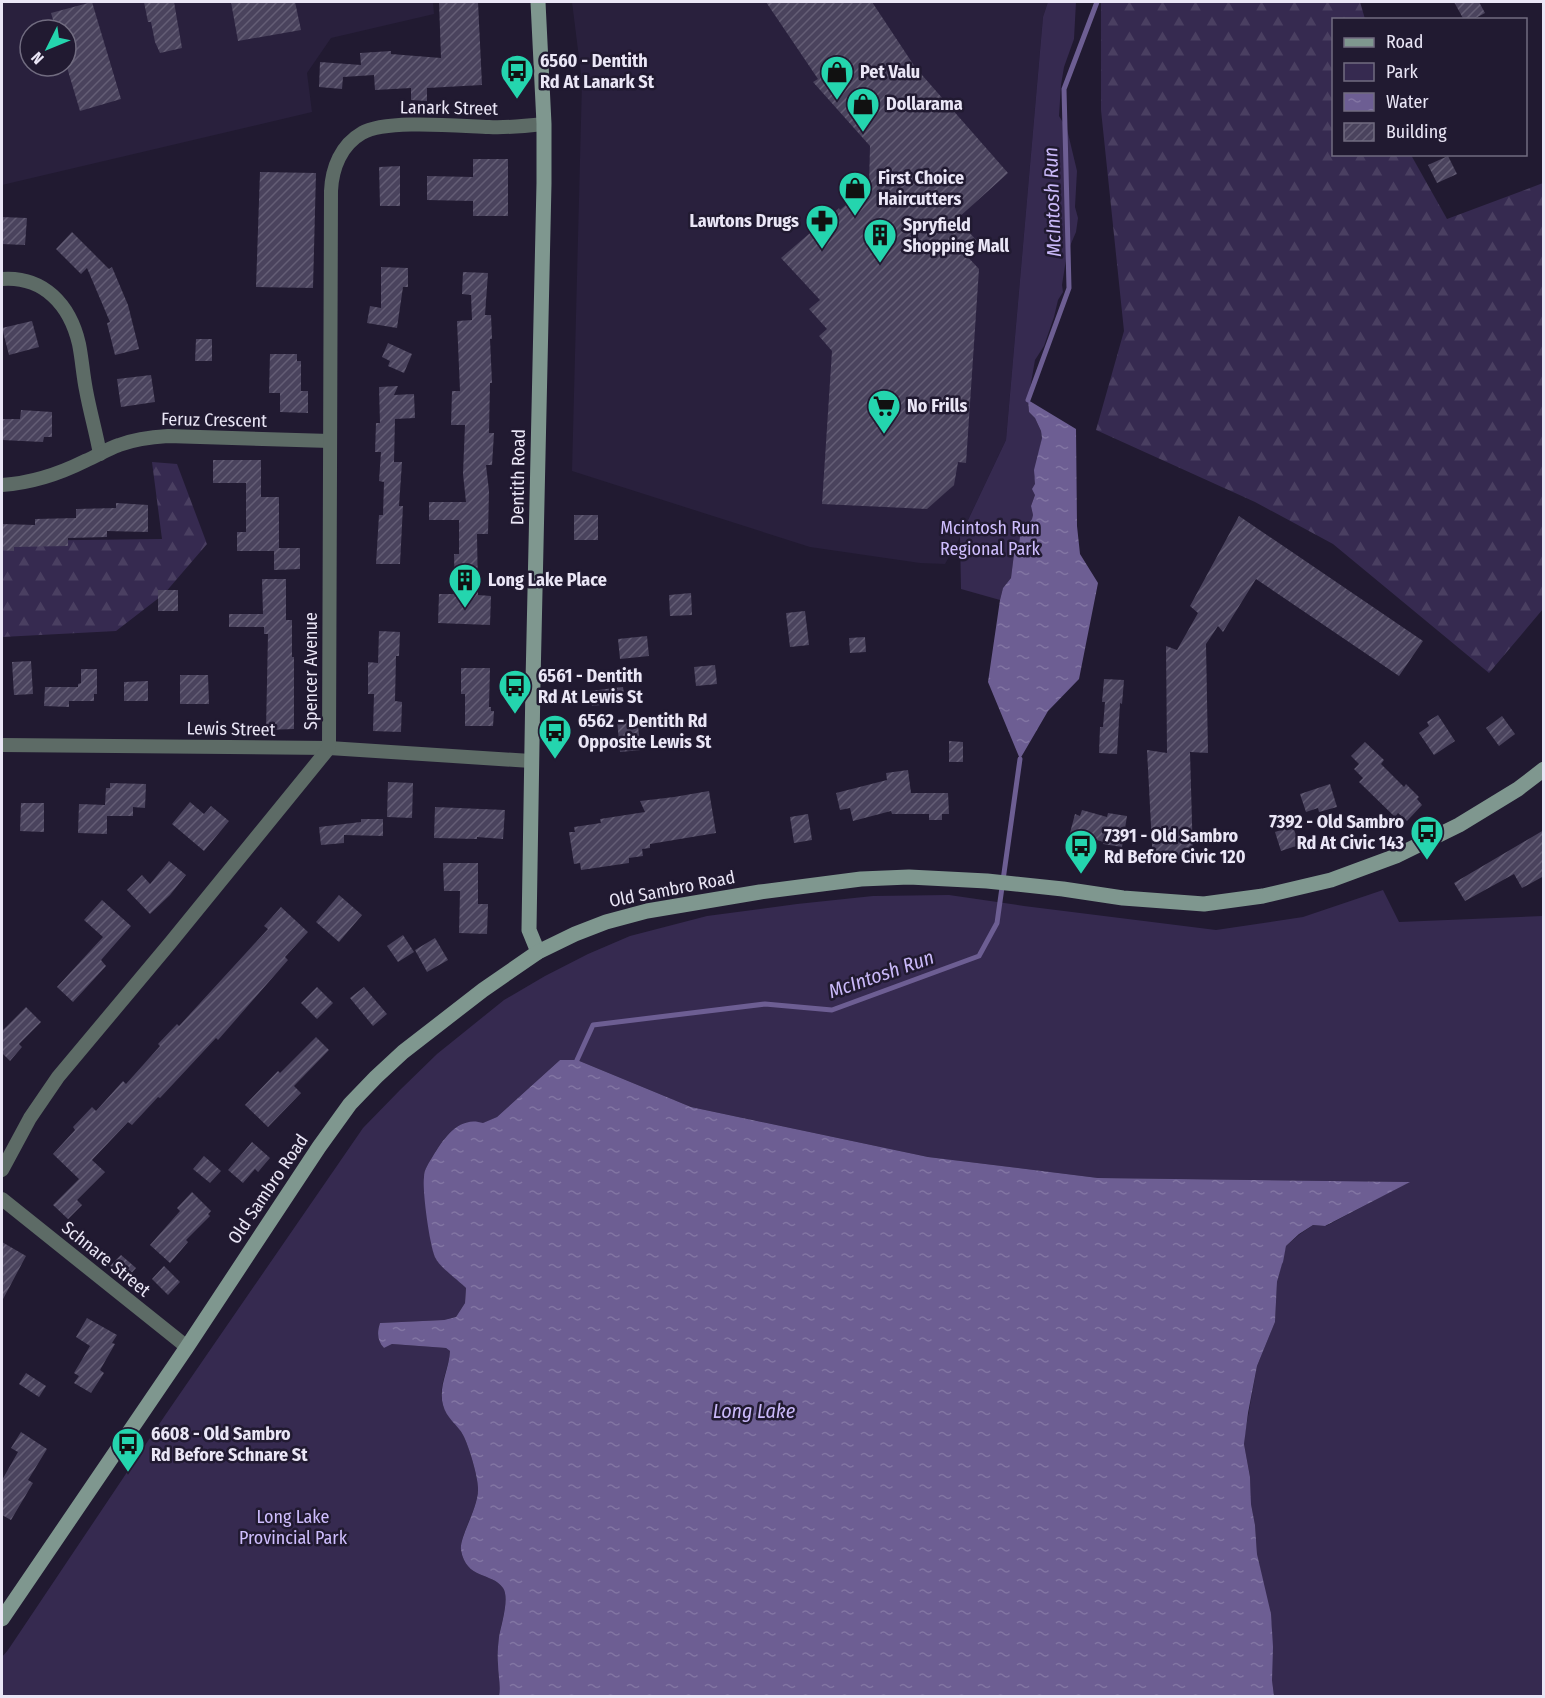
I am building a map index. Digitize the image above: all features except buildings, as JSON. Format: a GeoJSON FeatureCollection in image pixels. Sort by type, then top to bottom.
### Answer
{"type":"FeatureCollection","features":[{"type":"Feature","properties":{"kind":"main road","name":"Dentith Road"},"geometry":{"type":"LineString","coordinates":[[538,2],[544,124],[544,183],[529,930],[538,952]]}},
{"type":"Feature","properties":{"kind":"main road","name":"Old Sambro Road"},"geometry":{"type":"LineString","coordinates":[[2,1620],[350,1104],[403,1052],[483,990],[538,952],[575,933],[646,911],[861,879],[909,877],[987,880],[1123,898],[1203,904],[1263,896],[1331,880],[1396,856],[1479,814],[1544,769]]}},
{"type":"Feature","properties":{"kind":"street","name":"Lanark Street"},"geometry":{"type":"LineString","coordinates":[[355,138],[364,131],[389,125],[492,127],[544,124]]}},
{"type":"Feature","properties":{"kind":"street","name":"Spencer Avenue"},"geometry":{"type":"LineString","coordinates":[[2,1170],[30,1118],[58,1077],[329,748],[331,183],[340,156],[355,138]]}},
{"type":"Feature","properties":{"kind":"street"},"geometry":{"type":"LineString","coordinates":[[2,279],[21,279],[40,286],[60,302],[67,314],[78,342],[100,454]]}},
{"type":"Feature","properties":{"kind":"street","name":"Feruz Crescent"},"geometry":{"type":"LineString","coordinates":[[2,485],[45,477],[117,446],[147,437],[330,441]]}},
{"type":"Feature","properties":{"kind":"street","name":"Lewis Street"},"geometry":{"type":"LineString","coordinates":[[2,745],[329,748],[531,761]]}},
{"type":"Feature","properties":{"kind":"street","name":"Schnare Street"},"geometry":{"type":"LineString","coordinates":[[2,1199],[187,1347]]}},
{"type":"Feature","properties":{"kind":"shaded area"},"geometry":{"type":"Polygon","coordinates":[[[2,2],[433,2],[434,14],[331,38],[307,73],[312,112],[2,185],[2,2]]]}},
{"type":"Feature","properties":{"kind":"shaded area","name":"Spryfield Shopping Mall"},"geometry":{"type":"Polygon","coordinates":[[[572,2],[1048,2],[1043,17],[1006,440],[945,564],[920,563],[810,547],[572,471],[582,82],[572,2]]]}},
{"type":"Feature","properties":{"kind":"green space","name":"Mcintosh Run Regional Park"},"geometry":{"type":"Polygon","coordinates":[[[1048,2],[1076,2],[1074,39],[1064,67],[1059,116],[1067,129],[1077,171],[1075,207],[1078,218],[1076,232],[1067,253],[1063,292],[1058,300],[1044,346],[1035,360],[1028,400],[1029,412],[1035,418],[1042,438],[1034,476],[1035,495],[1031,506],[1033,515],[1020,536],[1019,545],[1014,554],[1011,578],[1003,588],[1000,600],[961,589],[960,537],[1006,440],[1043,17],[1048,2]]]}},
{"type":"Feature","properties":{"kind":"green space"},"geometry":{"type":"Polygon","coordinates":[[[1101,2],[1360,2],[1365,18],[1332,18],[1332,156],[1412,156],[1447,219],[1543,183],[1543,609],[1489,673],[1333,544],[1255,502],[1096,430],[1124,331],[1101,110],[1101,2]]]}},
{"type":"Feature","properties":{"kind":"green space"},"geometry":{"type":"Polygon","coordinates":[[[152,462],[177,464],[207,544],[164,594],[116,631],[2,637],[2,541],[162,539],[152,462]]]}},
{"type":"Feature","properties":{"kind":"green space","name":"Long Lake Provincial Park"},"geometry":{"type":"Polygon","coordinates":[[[1383,890],[1399,922],[1543,916],[1543,1696],[1274,1696],[1272,1627],[1257,1554],[1250,1477],[1244,1444],[1257,1366],[1275,1322],[1277,1282],[1286,1246],[1313,1225],[1326,1226],[1409,1182],[1098,1178],[928,1157],[691,1107],[577,1060],[560,1060],[497,1117],[482,1124],[466,1123],[453,1130],[426,1169],[425,1194],[436,1259],[466,1288],[465,1303],[456,1317],[444,1320],[380,1323],[378,1330],[379,1339],[384,1348],[392,1344],[446,1348],[450,1351],[442,1388],[442,1401],[465,1440],[475,1469],[478,1488],[461,1550],[468,1566],[498,1583],[503,1588],[506,1598],[498,1651],[499,1696],[2,1696],[2,1657],[363,1128],[437,1054],[504,1000],[545,976],[630,936],[707,916],[873,896],[949,895],[1216,930],[1303,917],[1383,890]]]}},
{"type":"Feature","properties":{"kind":"water"},"geometry":{"type":"Polygon","coordinates":[[[1028,400],[1076,429],[1077,526],[1080,554],[1098,583],[1079,679],[1048,711],[1020,759],[988,682],[1003,588],[1011,578],[1014,554],[1019,545],[1020,536],[1033,515],[1031,506],[1035,495],[1032,489],[1035,484],[1034,470],[1042,438],[1035,418],[1029,412],[1028,400]]]}},
{"type":"Feature","properties":{"kind":"water","name":"Long Lake"},"geometry":{"type":"Polygon","coordinates":[[[560,1060],[577,1060],[691,1107],[928,1157],[1098,1178],[1410,1182],[1325,1226],[1313,1225],[1286,1246],[1277,1282],[1275,1322],[1257,1366],[1244,1444],[1250,1477],[1257,1554],[1271,1614],[1274,1696],[499,1696],[499,1637],[506,1598],[503,1588],[498,1583],[468,1566],[461,1550],[478,1488],[475,1469],[465,1440],[443,1405],[442,1392],[450,1351],[446,1348],[392,1344],[384,1348],[378,1336],[378,1330],[380,1323],[444,1320],[456,1317],[465,1303],[466,1288],[436,1259],[429,1232],[424,1194],[426,1169],[447,1136],[459,1125],[474,1121],[483,1123],[497,1117],[560,1060]]]}},
{"type":"Feature","properties":{"kind":"waterway","name":"McIntosh Run"},"geometry":{"type":"LineString","coordinates":[[1028,400],[1069,288],[1064,89],[1097,2]]}},
{"type":"Feature","properties":{"kind":"waterway","name":"McIntosh Run"},"geometry":{"type":"LineString","coordinates":[[577,1060],[593,1025],[765,1004],[832,1010],[979,956],[997,923],[1020,759]]}},
{"type":"Feature","properties":{"kind":"place","name":"6560 - Dentith Rd At Lanark St"},"geometry":{"type":"Point","coordinates":[517,100]}},
{"type":"Feature","properties":{"kind":"place","name":"Pet Valu"},"geometry":{"type":"Point","coordinates":[837,101]}},
{"type":"Feature","properties":{"kind":"place","name":"Dollarama"},"geometry":{"type":"Point","coordinates":[863,133]}},
{"type":"Feature","properties":{"kind":"place","name":"First Choice Haircutters"},"geometry":{"type":"Point","coordinates":[855,217]}},
{"type":"Feature","properties":{"kind":"place","name":"Lawtons Drugs"},"geometry":{"type":"Point","coordinates":[822,250]}},
{"type":"Feature","properties":{"kind":"place","name":"Spryfield Shopping Mall"},"geometry":{"type":"Point","coordinates":[880,264]}},
{"type":"Feature","properties":{"kind":"place","name":"No Frills"},"geometry":{"type":"Point","coordinates":[884,435]}},
{"type":"Feature","properties":{"kind":"place","name":"Long Lake Place"},"geometry":{"type":"Point","coordinates":[465,609]}},
{"type":"Feature","properties":{"kind":"place","name":"6561 - Dentith Rd At Lewis St"},"geometry":{"type":"Point","coordinates":[515,715]}},
{"type":"Feature","properties":{"kind":"place","name":"6562 - Dentith Rd Opposite Lewis St"},"geometry":{"type":"Point","coordinates":[555,760]}},
{"type":"Feature","properties":{"kind":"place","name":"7392 - Old Sambro Rd At Civic 143"},"geometry":{"type":"Point","coordinates":[1427,861]}},
{"type":"Feature","properties":{"kind":"place","name":"7391 - Old Sambro Rd Before Civic 120"},"geometry":{"type":"Point","coordinates":[1081,875]}},
{"type":"Feature","properties":{"kind":"place","name":"6608 - Old Sambro Rd Before Schnare St"},"geometry":{"type":"Point","coordinates":[128,1473]}}]}
